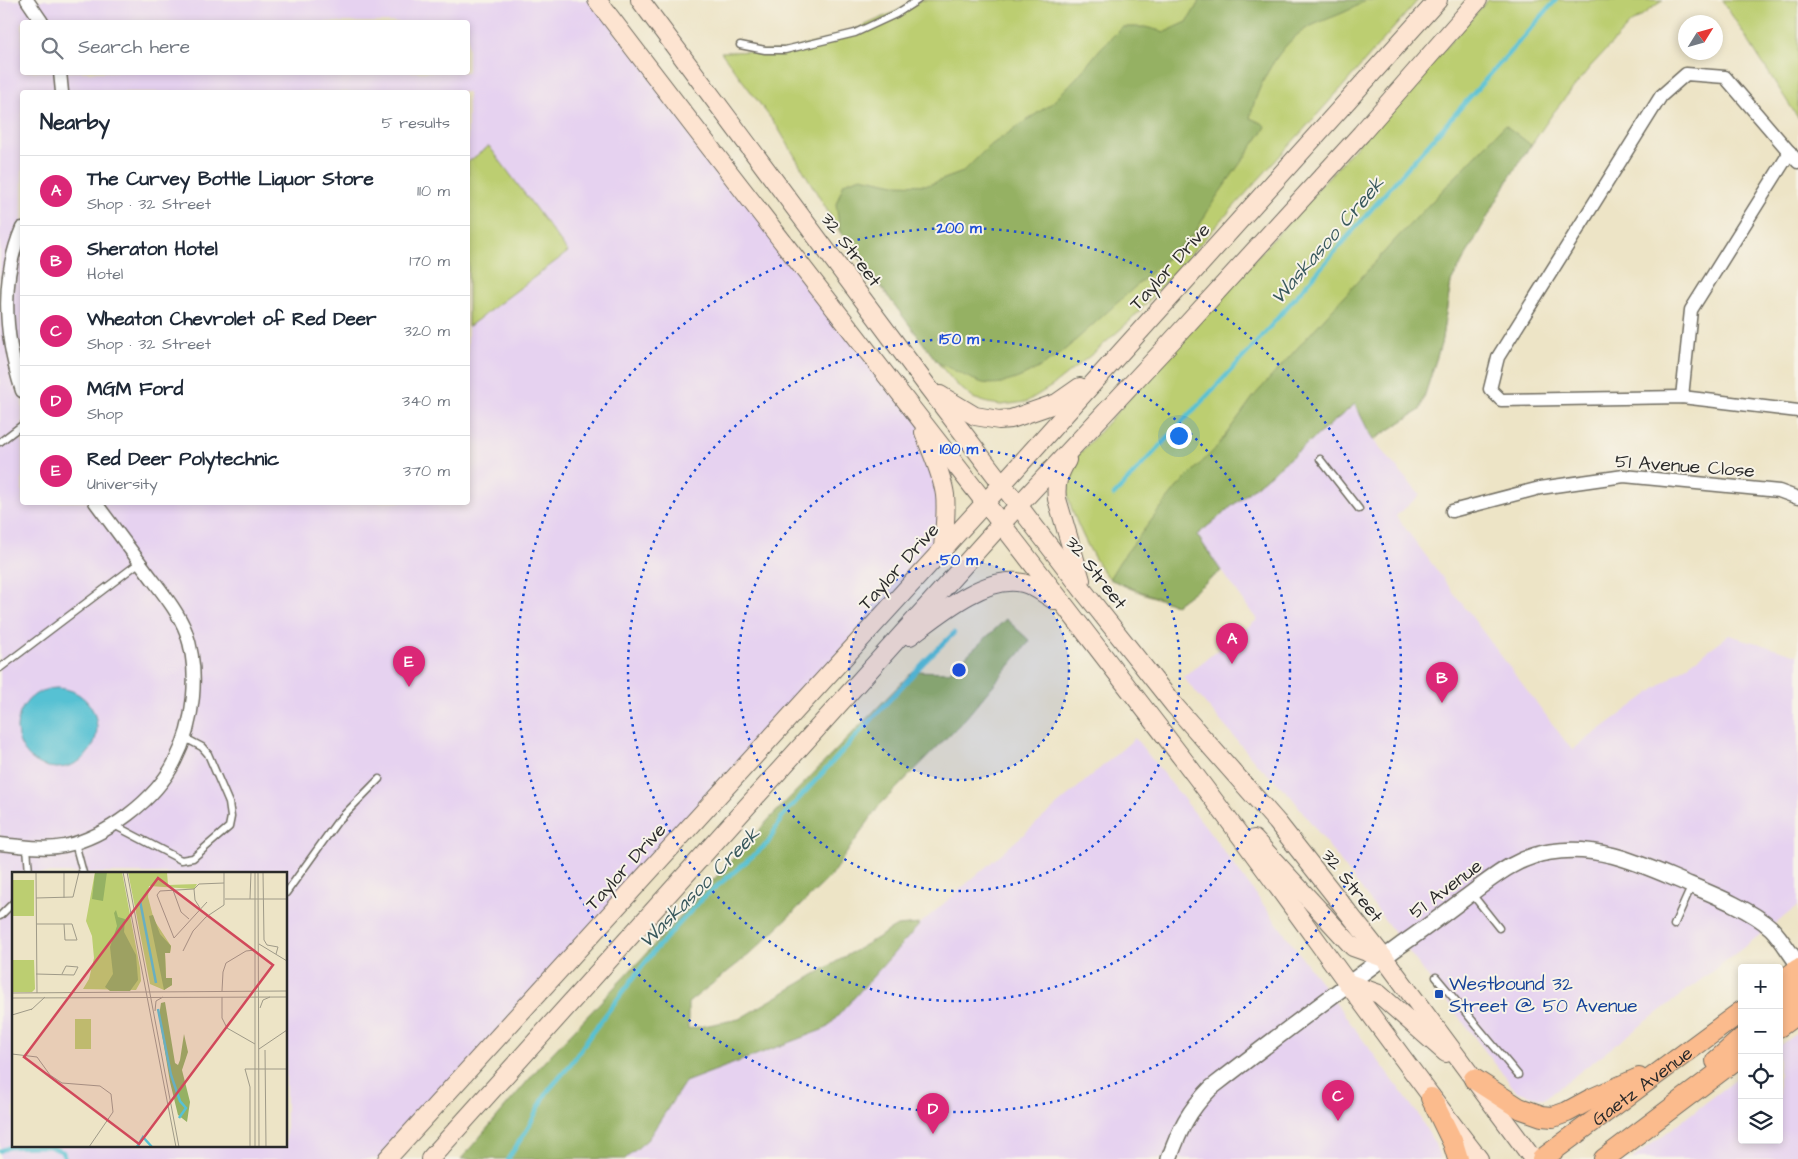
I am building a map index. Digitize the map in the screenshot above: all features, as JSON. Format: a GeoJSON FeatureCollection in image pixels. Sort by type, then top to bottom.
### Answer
{"type":"FeatureCollection","features":[{"type":"Feature","properties":{"kind":"main road"},"geometry":{"type":"LineString","coordinates":[[597,0],[717,159],[918,415],[1193,772],[1431,1098],[1479,1159]]}},
{"type":"Feature","properties":{"kind":"main road","name":"32 Street"},"geometry":{"type":"LineString","coordinates":[[640,0],[928,387],[1085,593],[1174,705],[1277,822],[1384,958],[1533,1159]]}},
{"type":"Feature","properties":{"kind":"main road","name":"Taylor Drive"},"geometry":{"type":"LineString","coordinates":[[386,1159],[985,503],[1438,0]]}},
{"type":"Feature","properties":{"kind":"main road"},"geometry":{"type":"LineString","coordinates":[[430,1159],[1018,505],[1170,343],[1361,134],[1478,0]]}},
{"type":"Feature","properties":{"kind":"main road"},"geometry":{"type":"LineString","coordinates":[[928,387],[975,416],[986,419],[1011,419],[1057,403],[1101,373]]}},
{"type":"Feature","properties":{"kind":"main road"},"geometry":{"type":"LineString","coordinates":[[918,415],[943,486],[946,516],[942,549]]}},
{"type":"Feature","properties":{"kind":"main road"},"geometry":{"type":"LineString","coordinates":[[1079,438],[1057,477],[1056,488],[1057,500],[1085,593]]}},
{"type":"Feature","properties":{"kind":"main road"},"geometry":{"type":"LineString","coordinates":[[881,656],[960,599],[1001,582],[1023,583],[1038,590],[1066,609]]}},
{"type":"Feature","properties":{"kind":"main road"},"geometry":{"type":"LineString","coordinates":[[1193,772],[1353,947],[1384,958]]}},
{"type":"Feature","properties":{"kind":"main road"},"geometry":{"type":"LineString","coordinates":[[1783,980],[1798,968]]}},
{"type":"Feature","properties":{"kind":"main road"},"geometry":{"type":"LineString","coordinates":[[1348,983],[1379,994],[1474,1078],[1519,1108],[1542,1116],[1552,1116],[1568,1112],[1591,1099],[1673,1063]]}},
{"type":"Feature","properties":{"kind":"main road"},"geometry":{"type":"LineString","coordinates":[[1783,1023],[1793,1012],[1798,986]]}},
{"type":"Feature","properties":{"kind":"main road","name":"Gaetz Avenue"},"geometry":{"type":"LineString","coordinates":[[1542,1159],[1738,1014]]}},
{"type":"Feature","properties":{"kind":"main road"},"geometry":{"type":"LineString","coordinates":[[1701,1086],[1706,1071],[1728,1048],[1738,1041]]}},
{"type":"Feature","properties":{"kind":"main road","name":"Gaetz Avenue"},"geometry":{"type":"LineString","coordinates":[[1604,1159],[1738,1058]]}},
{"type":"Feature","properties":{"kind":"main road"},"geometry":{"type":"LineString","coordinates":[[1431,1098],[1453,1143],[1458,1159]]}},
{"type":"Feature","properties":{"kind":"main road"},"geometry":{"type":"LineString","coordinates":[[1625,1159],[1642,1131]]}},
{"type":"Feature","properties":{"kind":"street"},"geometry":{"type":"LineString","coordinates":[[27,0],[41,20]]}},
{"type":"Feature","properties":{"kind":"street"},"geometry":{"type":"LineString","coordinates":[[1682,398],[1691,310],[1794,157],[1726,77],[1686,74],[1661,96],[1498,357],[1490,389],[1502,400],[1682,398],[1798,410]]}},
{"type":"Feature","properties":{"kind":"street"},"geometry":{"type":"LineString","coordinates":[[60,75],[62,90]]}},
{"type":"Feature","properties":{"kind":"street"},"geometry":{"type":"LineString","coordinates":[[20,234],[14,250],[6,292],[10,348],[20,384]]}},
{"type":"Feature","properties":{"kind":"street","name":"51 Avenue Close"},"geometry":{"type":"LineString","coordinates":[[1452,511],[1540,488],[1624,476],[1779,491],[1798,498]]}},
{"type":"Feature","properties":{"kind":"street"},"geometry":{"type":"LineString","coordinates":[[0,844],[50,847],[75,843],[97,834],[147,798],[162,782],[175,762],[185,738],[192,705],[192,656],[186,632],[176,614],[140,562],[97,505]]}},
{"type":"Feature","properties":{"kind":"street","name":"51 Avenue"},"geometry":{"type":"LineString","coordinates":[[1169,1159],[1180,1129],[1195,1104],[1211,1088],[1348,983],[1498,873],[1517,862],[1541,854],[1563,850],[1596,851],[1626,858],[1692,886],[1754,915],[1764,922],[1773,930],[1798,964]]}},
{"type":"Feature","properties":{"kind":"lane"},"geometry":{"type":"LineString","coordinates":[[740,45],[765,50],[785,50],[855,33],[896,14],[918,0]]}},
{"type":"Feature","properties":{"kind":"lane"},"geometry":{"type":"LineString","coordinates":[[0,442],[20,427]]}},
{"type":"Feature","properties":{"kind":"lane"},"geometry":{"type":"LineString","coordinates":[[1320,459],[1359,509]]}},
{"type":"Feature","properties":{"kind":"lane"},"geometry":{"type":"LineString","coordinates":[[0,668],[140,562]]}},
{"type":"Feature","properties":{"kind":"lane"},"geometry":{"type":"LineString","coordinates":[[113,824],[181,860],[193,858],[228,827],[231,817],[230,803],[208,754],[202,747],[185,738]]}},
{"type":"Feature","properties":{"kind":"lane"},"geometry":{"type":"LineString","coordinates":[[288,890],[337,822],[379,779]]}},
{"type":"Feature","properties":{"kind":"lane"},"geometry":{"type":"LineString","coordinates":[[75,843],[84,872]]}},
{"type":"Feature","properties":{"kind":"lane"},"geometry":{"type":"LineString","coordinates":[[27,847],[29,872]]}},
{"type":"Feature","properties":{"kind":"lane"},"geometry":{"type":"LineString","coordinates":[[1674,925],[1692,886]]}},
{"type":"Feature","properties":{"kind":"lane"},"geometry":{"type":"LineString","coordinates":[[1471,893],[1499,928]]}},
{"type":"Feature","properties":{"kind":"lane"},"geometry":{"type":"LineString","coordinates":[[0,916],[12,904]]}},
{"type":"Feature","properties":{"kind":"lane"},"geometry":{"type":"LineString","coordinates":[[1436,977],[1518,1075]]}},
{"type":"Feature","properties":{"kind":"shaded area"},"geometry":{"type":"Polygon","coordinates":[[[0,0],[598,0],[918,415],[940,475],[943,549],[387,1159],[0,1159],[0,0]]]}},
{"type":"Feature","properties":{"kind":"shaded area"},"geometry":{"type":"Polygon","coordinates":[[[1355,404],[1373,440],[1420,495],[1396,516],[1572,750],[1729,635],[1798,655],[1798,906],[1544,1099],[1516,1091],[1290,795],[1257,764],[1183,677],[1257,620],[1196,535],[1355,404]]]}},
{"type":"Feature","properties":{"kind":"shaded area"},"geometry":{"type":"Polygon","coordinates":[[[1135,738],[1206,827],[1417,1113],[1435,1144],[1440,1159],[625,1159],[648,1139],[685,1082],[827,1028],[920,924],[1135,738]]]}},
{"type":"Feature","properties":{"kind":"shaded area"},"geometry":{"type":"Polygon","coordinates":[[[1798,1032],[1798,1159],[1632,1159],[1738,1078],[1738,1144],[1783,1144],[1783,1043],[1798,1032]]]}},
{"type":"Feature","properties":{"kind":"green space"},"geometry":{"type":"Polygon","coordinates":[[[921,0],[1418,0],[1344,85],[1132,319],[1052,386],[1026,402],[1001,405],[973,398],[956,384],[938,363],[840,232],[778,128],[721,52],[783,51],[839,37],[921,0]]]}},
{"type":"Feature","properties":{"kind":"green space"},"geometry":{"type":"Polygon","coordinates":[[[1200,0],[1365,0],[1345,12],[1309,27],[1288,43],[1271,66],[1253,106],[1250,118],[1262,123],[1266,127],[1215,199],[1195,233],[1067,348],[1036,369],[1012,380],[1000,383],[988,384],[977,381],[938,363],[840,232],[836,204],[844,183],[861,177],[895,184],[928,185],[963,172],[988,147],[1052,103],[1122,27],[1145,27],[1165,32],[1187,22],[1200,0]]]}},
{"type":"Feature","properties":{"kind":"green space"},"geometry":{"type":"Polygon","coordinates":[[[1488,0],[1663,0],[1630,24],[1590,67],[1553,113],[1511,175],[1451,282],[1441,344],[1420,410],[1373,440],[1355,404],[1197,535],[1221,571],[1176,605],[1111,579],[1105,574],[1092,553],[1073,513],[1068,494],[1074,460],[1488,0]]]}},
{"type":"Feature","properties":{"kind":"green space"},"geometry":{"type":"Polygon","coordinates":[[[1722,0],[1798,0],[1798,118],[1722,0]]]}},
{"type":"Feature","properties":{"kind":"green space"},"geometry":{"type":"Polygon","coordinates":[[[1505,125],[1531,145],[1511,175],[1451,282],[1441,344],[1420,410],[1373,440],[1355,404],[1197,535],[1221,571],[1176,605],[1109,579],[1120,561],[1177,487],[1216,448],[1254,396],[1395,240],[1505,125]]]}},
{"type":"Feature","properties":{"kind":"green space"},"geometry":{"type":"Polygon","coordinates":[[[489,146],[568,252],[470,326],[470,160],[489,146]]]}},
{"type":"Feature","properties":{"kind":"green space"},"geometry":{"type":"Polygon","coordinates":[[[1006,619],[1030,641],[965,719],[879,806],[830,877],[750,954],[688,1003],[688,1029],[739,1019],[897,926],[920,924],[827,1028],[685,1082],[648,1139],[625,1159],[461,1159],[542,1064],[771,817],[913,671],[949,672],[1006,619]]]}},
{"type":"Feature","properties":{"kind":"water"},"geometry":{"type":"Polygon","coordinates":[[[57,688],[72,691],[85,700],[94,713],[97,728],[94,743],[85,756],[72,765],[57,768],[42,765],[29,756],[20,743],[17,728],[20,713],[29,700],[42,691],[57,688]]]}},
{"type":"Feature","properties":{"kind":"waterway","name":"Waskasoo Creek"},"geometry":{"type":"LineString","coordinates":[[1114,495],[1250,350],[1401,175],[1556,0]]}},
{"type":"Feature","properties":{"kind":"waterway","name":"Waskasoo Creek"},"geometry":{"type":"LineString","coordinates":[[508,1159],[528,1128],[547,1092],[571,1064],[591,1034],[654,951],[703,898],[768,843],[782,817],[927,659],[954,633]]}},
{"type":"Feature","properties":{"kind":"waterway","name":"Waskasoo Creek"},"geometry":{"type":"LineString","coordinates":[[0,1151],[10,1147],[48,1146],[63,1152],[65,1159]]}},
{"type":"Feature","properties":{"kind":"place","name":"The Curvey Bottle Liquor Store"},"geometry":{"type":"Point","coordinates":[1232,664]}},
{"type":"Feature","properties":{"kind":"place","name":"Red Deer Polytechnic"},"geometry":{"type":"Point","coordinates":[409,687]}},
{"type":"Feature","properties":{"kind":"place","name":"Sheraton Hotel"},"geometry":{"type":"Point","coordinates":[1442,703]}},
{"type":"Feature","properties":{"kind":"place","name":"Westbound 32 Street @ 50 Avenue"},"geometry":{"type":"Point","coordinates":[1439,994]}},
{"type":"Feature","properties":{"kind":"place","name":"Wheaton Chevrolet of Red Deer"},"geometry":{"type":"Point","coordinates":[1338,1121]}},
{"type":"Feature","properties":{"kind":"place","name":"MGM Ford"},"geometry":{"type":"Point","coordinates":[933,1134]}}]}
